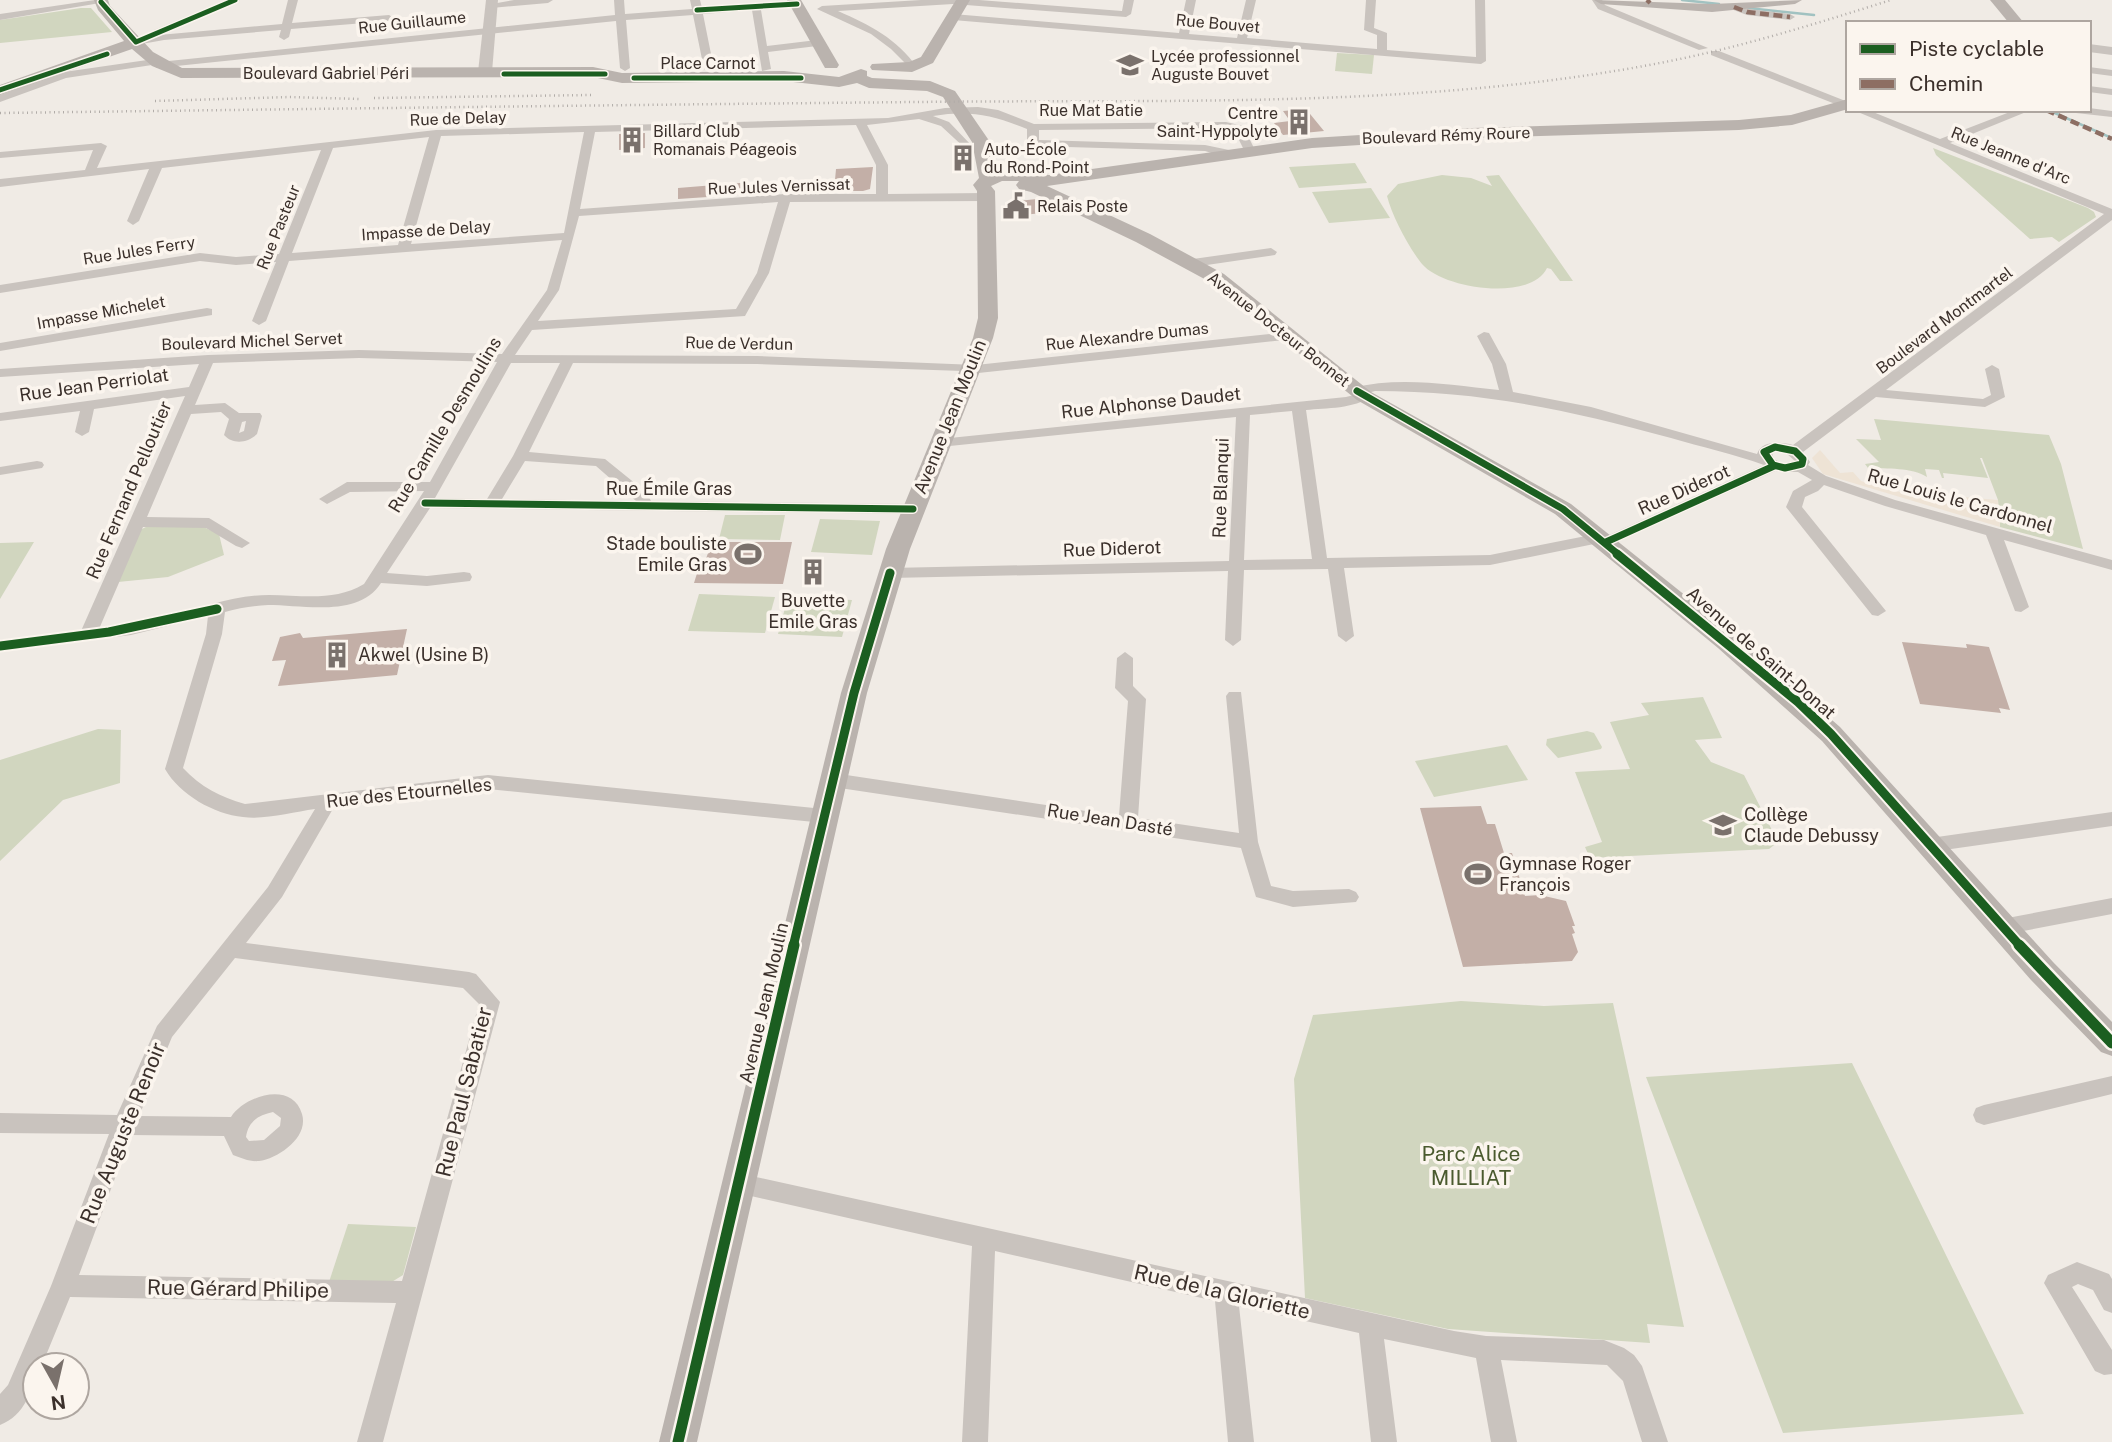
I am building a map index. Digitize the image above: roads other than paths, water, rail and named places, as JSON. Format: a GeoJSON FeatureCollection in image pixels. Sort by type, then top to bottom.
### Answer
{"type":"FeatureCollection","features":[{"type":"Feature","properties":{"kind":"main road"},"geometry":{"type":"LineString","coordinates":[[1599,0],[1740,4],[1795,0]]}},
{"type":"Feature","properties":{"kind":"main road"},"geometry":{"type":"LineString","coordinates":[[1997,0],[2015,21]]}},
{"type":"Feature","properties":{"kind":"main road"},"geometry":{"type":"LineString","coordinates":[[101,1],[152,58]]}},
{"type":"Feature","properties":{"kind":"main road"},"geometry":{"type":"LineString","coordinates":[[854,75],[922,64],[933,53],[963,1]]}},
{"type":"Feature","properties":{"kind":"main road"},"geometry":{"type":"LineString","coordinates":[[797,5],[831,65]]}},
{"type":"Feature","properties":{"kind":"main road","name":"Boulevard Gabriel Péri"},"geometry":{"type":"LineString","coordinates":[[0,90],[107,54],[152,58],[194,74],[623,73]]}},
{"type":"Feature","properties":{"kind":"main road","name":"Place Carnot"},"geometry":{"type":"LineString","coordinates":[[623,73],[784,76],[812,74],[831,65],[854,75]]}},
{"type":"Feature","properties":{"kind":"main road","name":"Place Carnot"},"geometry":{"type":"LineString","coordinates":[[623,73],[766,69],[854,75]]}},
{"type":"Feature","properties":{"kind":"main road"},"geometry":{"type":"LineString","coordinates":[[854,75],[865,86],[930,86],[949,94],[981,142],[1002,187]]}},
{"type":"Feature","properties":{"kind":"main road","name":"Boulevard Rémy Roure"},"geometry":{"type":"LineString","coordinates":[[1051,184],[1228,155],[1365,139],[1739,125],[1792,120],[1846,107]]}},
{"type":"Feature","properties":{"kind":"main road","name":"Avenue Docteur Bonnet"},"geometry":{"type":"LineString","coordinates":[[1002,187],[1051,184],[1193,263],[1217,278],[1361,393]]}},
{"type":"Feature","properties":{"kind":"main road","name":"Avenue Jean Moulin"},"geometry":{"type":"LineString","coordinates":[[678,1442],[854,693],[890,573],[988,318],[1002,187]]}},
{"type":"Feature","properties":{"kind":"main road","name":"Avenue de Saint-Donat"},"geometry":{"type":"LineString","coordinates":[[1361,393],[1542,495],[1604,540],[1798,702],[1831,734],[2001,927],[2112,1043]]}},
{"type":"Feature","properties":{"kind":"street"},"geometry":{"type":"LineString","coordinates":[[0,99],[64,75],[152,58],[235,0]]}},
{"type":"Feature","properties":{"kind":"street"},"geometry":{"type":"LineString","coordinates":[[280,51],[293,0]]}},
{"type":"Feature","properties":{"kind":"street"},"geometry":{"type":"LineString","coordinates":[[485,72],[491,2],[548,0]]}},
{"type":"Feature","properties":{"kind":"street"},"geometry":{"type":"LineString","coordinates":[[620,0],[623,73]]}},
{"type":"Feature","properties":{"kind":"street"},"geometry":{"type":"LineString","coordinates":[[660,0],[662,14]]}},
{"type":"Feature","properties":{"kind":"street","name":"Rue Guillaume"},"geometry":{"type":"LineString","coordinates":[[152,58],[280,51],[622,18],[662,14],[696,5],[797,5],[822,9],[904,2],[963,1],[1126,13],[1129,0]]}},
{"type":"Feature","properties":{"kind":"street"},"geometry":{"type":"LineString","coordinates":[[1183,36],[1191,0]]}},
{"type":"Feature","properties":{"kind":"street"},"geometry":{"type":"LineString","coordinates":[[1241,41],[1251,0]]}},
{"type":"Feature","properties":{"kind":"street"},"geometry":{"type":"LineString","coordinates":[[1371,0],[1369,30],[1382,33],[1382,52]]}},
{"type":"Feature","properties":{"kind":"street","name":"Rue Bouvet"},"geometry":{"type":"LineString","coordinates":[[953,18],[1481,61],[1480,0]]}},
{"type":"Feature","properties":{"kind":"street"},"geometry":{"type":"LineString","coordinates":[[1599,0],[1601,6],[1703,48]]}},
{"type":"Feature","properties":{"kind":"street"},"geometry":{"type":"LineString","coordinates":[[0,17],[101,1]]}},
{"type":"Feature","properties":{"kind":"street"},"geometry":{"type":"LineString","coordinates":[[1740,4],[1747,12],[1790,17]]}},
{"type":"Feature","properties":{"kind":"street"},"geometry":{"type":"LineString","coordinates":[[696,5],[709,69]]}},
{"type":"Feature","properties":{"kind":"street"},"geometry":{"type":"LineString","coordinates":[[756,7],[766,69]]}},
{"type":"Feature","properties":{"kind":"street"},"geometry":{"type":"LineString","coordinates":[[822,9],[877,33],[898,49],[912,66]]}},
{"type":"Feature","properties":{"kind":"street"},"geometry":{"type":"LineString","coordinates":[[1082,28],[1087,11]]}},
{"type":"Feature","properties":{"kind":"street"},"geometry":{"type":"LineString","coordinates":[[152,58],[164,37],[286,27],[389,13],[384,40]]}},
{"type":"Feature","properties":{"kind":"street"},"geometry":{"type":"LineString","coordinates":[[764,49],[817,43]]}},
{"type":"Feature","properties":{"kind":"street"},"geometry":{"type":"LineString","coordinates":[[2091,48],[2112,51]]}},
{"type":"Feature","properties":{"kind":"street","name":"Rue Jeanne d'Arc"},"geometry":{"type":"LineString","coordinates":[[1714,53],[1846,104]]}},
{"type":"Feature","properties":{"kind":"street"},"geometry":{"type":"LineString","coordinates":[[2091,70],[2112,73]]}},
{"type":"Feature","properties":{"kind":"street"},"geometry":{"type":"LineString","coordinates":[[2091,89],[2112,92]]}},
{"type":"Feature","properties":{"kind":"street","name":"Rue Mat Batie"},"geometry":{"type":"LineString","coordinates":[[920,116],[944,111],[978,110],[994,112],[1033,127],[1226,125],[1239,128],[1250,152]]}},
{"type":"Feature","properties":{"kind":"street","name":"Rue Jeanne d'Arc"},"geometry":{"type":"LineString","coordinates":[[1865,112],[2112,214]]}},
{"type":"Feature","properties":{"kind":"street"},"geometry":{"type":"LineString","coordinates":[[1941,143],[2021,112]]}},
{"type":"Feature","properties":{"kind":"street"},"geometry":{"type":"LineString","coordinates":[[2091,112],[2112,114]]}},
{"type":"Feature","properties":{"kind":"street"},"geometry":{"type":"LineString","coordinates":[[920,116],[945,124],[967,147]]}},
{"type":"Feature","properties":{"kind":"street","name":"Rue de Delay"},"geometry":{"type":"LineString","coordinates":[[0,183],[436,133],[860,122],[920,116]]}},
{"type":"Feature","properties":{"kind":"street"},"geometry":{"type":"LineString","coordinates":[[860,122],[882,165],[881,199]]}},
{"type":"Feature","properties":{"kind":"street"},"geometry":{"type":"LineString","coordinates":[[1033,127],[1033,143],[1205,148],[1226,152],[1228,155]]}},
{"type":"Feature","properties":{"kind":"street","name":"Rue Camille Desmoulins"},"geometry":{"type":"LineString","coordinates":[[0,646],[150,626],[266,600],[342,601],[357,598],[370,588],[425,503],[506,358],[553,290],[569,236],[590,130]]}},
{"type":"Feature","properties":{"kind":"street"},"geometry":{"type":"LineString","coordinates":[[404,247],[436,133]]}},
{"type":"Feature","properties":{"kind":"street","name":"Rue Pasteur"},"geometry":{"type":"LineString","coordinates":[[259,321],[329,145]]}},
{"type":"Feature","properties":{"kind":"street"},"geometry":{"type":"LineString","coordinates":[[0,155],[100,146],[89,173]]}},
{"type":"Feature","properties":{"kind":"street"},"geometry":{"type":"LineString","coordinates":[[133,221],[157,165]]}},
{"type":"Feature","properties":{"kind":"street","name":"Rue Jules Vernissat"},"geometry":{"type":"LineString","coordinates":[[574,213],[785,198],[881,199],[1002,187]]}},
{"type":"Feature","properties":{"kind":"street"},"geometry":{"type":"LineString","coordinates":[[528,326],[740,313],[763,274],[785,198]]}},
{"type":"Feature","properties":{"kind":"street","name":"Boulevard Montmartel"},"geometry":{"type":"LineString","coordinates":[[1797,459],[1876,393],[2112,214]]}},
{"type":"Feature","properties":{"kind":"street","name":"Impasse de Delay"},"geometry":{"type":"LineString","coordinates":[[285,258],[569,236]]}},
{"type":"Feature","properties":{"kind":"street"},"geometry":{"type":"LineString","coordinates":[[1193,263],[1271,252]]}},
{"type":"Feature","properties":{"kind":"street","name":"Rue Jules Ferry"},"geometry":{"type":"LineString","coordinates":[[0,289],[200,257],[236,261],[285,258]]}},
{"type":"Feature","properties":{"kind":"street","name":"Impasse Michelet"},"geometry":{"type":"LineString","coordinates":[[0,347],[207,312]]}},
{"type":"Feature","properties":{"kind":"street","name":"Rue Alexandre Dumas"},"geometry":{"type":"LineString","coordinates":[[970,368],[1289,336]]}},
{"type":"Feature","properties":{"kind":"street"},"geometry":{"type":"LineString","coordinates":[[1484,336],[1499,365],[1506,384],[1506,395]]}},
{"type":"Feature","properties":{"kind":"street"},"geometry":{"type":"LineString","coordinates":[[427,355],[515,344]]}},
{"type":"Feature","properties":{"kind":"street","name":"Boulevard Michel Servet"},"geometry":{"type":"LineString","coordinates":[[0,374],[208,359],[359,354],[506,358]]}},
{"type":"Feature","properties":{"kind":"street","name":"Rue de Verdun"},"geometry":{"type":"LineString","coordinates":[[506,358],[757,360],[970,368]]}},
{"type":"Feature","properties":{"kind":"street","name":"Rue Fernand Pelloutier"},"geometry":{"type":"LineString","coordinates":[[87,636],[208,359]]}},
{"type":"Feature","properties":{"kind":"street"},"geometry":{"type":"LineString","coordinates":[[492,504],[520,456],[568,360]]}},
{"type":"Feature","properties":{"kind":"street"},"geometry":{"type":"LineString","coordinates":[[1876,393],[1985,403],[1998,397],[1992,369]]}},
{"type":"Feature","properties":{"kind":"street","name":"Rue Louis le Cardonnel"},"geometry":{"type":"LineString","coordinates":[[1361,393],[1375,387],[1433,387],[1506,395],[1586,410],[1769,459],[1791,469],[1797,459],[1821,479],[1891,503],[2112,565]]}},
{"type":"Feature","properties":{"kind":"street","name":"Rue Jean Perriolat"},"geometry":{"type":"LineString","coordinates":[[0,417],[193,391]]}},
{"type":"Feature","properties":{"kind":"street","name":"Rue Alphonse Daudet"},"geometry":{"type":"LineString","coordinates":[[940,443],[1348,401],[1361,393]]}},
{"type":"Feature","properties":{"kind":"street"},"geometry":{"type":"LineString","coordinates":[[82,432],[88,405]]}},
{"type":"Feature","properties":{"kind":"street"},"geometry":{"type":"LineString","coordinates":[[1298,406],[1328,562],[1346,636]]}},
{"type":"Feature","properties":{"kind":"street"},"geometry":{"type":"LineString","coordinates":[[185,410],[225,408],[236,418]]}},
{"type":"Feature","properties":{"kind":"street","name":"Rue Blanqui"},"geometry":{"type":"LineString","coordinates":[[1233,640],[1242,412]]}},
{"type":"Feature","properties":{"kind":"street"},"geometry":{"type":"LineString","coordinates":[[520,456],[600,462],[642,496],[645,505]]}},
{"type":"Feature","properties":{"kind":"street","name":"Rue Diderot"},"geometry":{"type":"LineString","coordinates":[[890,573],[1490,560],[1604,540],[1769,459]]}},
{"type":"Feature","properties":{"kind":"street"},"geometry":{"type":"LineString","coordinates":[[0,471],[37,465]]}},
{"type":"Feature","properties":{"kind":"street"},"geometry":{"type":"LineString","coordinates":[[1821,479],[1813,488],[1798,494],[1794,507],[1878,611]]}},
{"type":"Feature","properties":{"kind":"street"},"geometry":{"type":"LineString","coordinates":[[327,499],[347,487],[434,486]]}},
{"type":"Feature","properties":{"kind":"street","name":"Rue Émile Gras"},"geometry":{"type":"LineString","coordinates":[[425,503],[913,509]]}},
{"type":"Feature","properties":{"kind":"street"},"geometry":{"type":"LineString","coordinates":[[136,522],[209,523],[242,543]]}},
{"type":"Feature","properties":{"kind":"street"},"geometry":{"type":"LineString","coordinates":[[1993,532],[2021,607]]}},
{"type":"Feature","properties":{"kind":"street"},"geometry":{"type":"LineString","coordinates":[[377,578],[427,581],[464,577]]}},
{"type":"Feature","properties":{"kind":"street","name":"Rue des Etournelles"},"geometry":{"type":"LineString","coordinates":[[217,609],[214,634],[174,769],[195,793],[245,811],[488,782],[824,816]]}},
{"type":"Feature","properties":{"kind":"street"},"geometry":{"type":"LineString","coordinates":[[1125,658],[1124,688],[1137,699],[1128,822]]}},
{"type":"Feature","properties":{"kind":"street"},"geometry":{"type":"LineString","coordinates":[[1235,696],[1249,842],[1263,892],[1293,899],[1349,897]]}},
{"type":"Feature","properties":{"kind":"street","name":"Rue Jean Dasté"},"geometry":{"type":"LineString","coordinates":[[833,780],[1249,842]]}},
{"type":"Feature","properties":{"kind":"street","name":"Rue Auguste Renoir"},"geometry":{"type":"LineString","coordinates":[[0,1413],[18,1394],[63,1286],[123,1127],[164,1032],[275,892],[325,809],[326,802]]}},
{"type":"Feature","properties":{"kind":"street"},"geometry":{"type":"LineString","coordinates":[[1930,845],[2112,819]]}},
{"type":"Feature","properties":{"kind":"street"},"geometry":{"type":"LineString","coordinates":[[2001,927],[2112,906]]}},
{"type":"Feature","properties":{"kind":"street","name":"Rue Paul Sabatier"},"geometry":{"type":"LineString","coordinates":[[231,949],[469,980],[490,1002],[370,1442]]}},
{"type":"Feature","properties":{"kind":"street"},"geometry":{"type":"LineString","coordinates":[[1984,1115],[2112,1085]]}},
{"type":"Feature","properties":{"kind":"street"},"geometry":{"type":"LineString","coordinates":[[0,1123],[236,1127]]}},
{"type":"Feature","properties":{"kind":"street","name":"Rue de la Gloriette"},"geometry":{"type":"LineString","coordinates":[[738,1183],[984,1236],[1370,1326],[1486,1348],[1604,1352],[1625,1363],[1633,1375],[1655,1442]]}},
{"type":"Feature","properties":{"kind":"street"},"geometry":{"type":"LineString","coordinates":[[975,1442],[984,1236]]}},
{"type":"Feature","properties":{"kind":"street"},"geometry":{"type":"LineString","coordinates":[[2112,1301],[2101,1282],[2077,1273],[2056,1283],[2104,1363],[2112,1362]]}},
{"type":"Feature","properties":{"kind":"street","name":"Rue Gérard Philipe"},"geometry":{"type":"LineString","coordinates":[[63,1286],[412,1292]]}},
{"type":"Feature","properties":{"kind":"street"},"geometry":{"type":"LineString","coordinates":[[1226,1294],[1241,1442]]}},
{"type":"Feature","properties":{"kind":"street"},"geometry":{"type":"LineString","coordinates":[[1370,1326],[1384,1442]]}},
{"type":"Feature","properties":{"kind":"street"},"geometry":{"type":"LineString","coordinates":[[1486,1348],[1504,1442]]}},
{"type":"Feature","properties":{"kind":"waterway"},"geometry":{"type":"LineString","coordinates":[[1682,0],[1719,4]]}},
{"type":"Feature","properties":{"kind":"waterway"},"geometry":{"type":"LineString","coordinates":[[1748,8],[1814,15]]}},
{"type":"Feature","properties":{"kind":"waterway"},"geometry":{"type":"LineString","coordinates":[[2053,112],[2112,138]]}},
{"type":"Feature","properties":{"kind":"railway"},"geometry":{"type":"LineString","coordinates":[[0,113],[1200,101],[1390,95],[1577,77],[1670,61],[1754,41],[1891,0]]}},
{"type":"Feature","properties":{"kind":"railway"},"geometry":{"type":"LineString","coordinates":[[374,98],[591,95]]}},
{"type":"Feature","properties":{"kind":"railway"},"geometry":{"type":"LineString","coordinates":[[155,101],[290,97],[361,99]]}},
{"type":"Feature","properties":{"kind":"place","name":"Lycée professionnel Auguste Bouvet"},"geometry":{"type":"Point","coordinates":[1130,65]}},
{"type":"Feature","properties":{"kind":"place","name":"Centre Saint-Hyppolyte"},"geometry":{"type":"Point","coordinates":[1299,122]}},
{"type":"Feature","properties":{"kind":"place","name":"Billard Club Romanais Péageois"},"geometry":{"type":"Point","coordinates":[632,140]}},
{"type":"Feature","properties":{"kind":"place","name":"Auto-École du Rond-Point"},"geometry":{"type":"Point","coordinates":[963,158]}},
{"type":"Feature","properties":{"kind":"place","name":"Relais Poste"},"geometry":{"type":"Point","coordinates":[1016,206]}},
{"type":"Feature","properties":{"kind":"place","name":"Stade bouliste Emile Gras"},"geometry":{"type":"Point","coordinates":[748,554]}},
{"type":"Feature","properties":{"kind":"place","name":"Buvette Emile Gras"},"geometry":{"type":"Point","coordinates":[813,572]}},
{"type":"Feature","properties":{"kind":"place","name":"Akwel (Usine B)"},"geometry":{"type":"Point","coordinates":[337,655]}},
{"type":"Feature","properties":{"kind":"place","name":"Collège Claude Debussy"},"geometry":{"type":"Point","coordinates":[1723,825]}},
{"type":"Feature","properties":{"kind":"place","name":"Gymnase Roger François"},"geometry":{"type":"Point","coordinates":[1478,874]}},
{"type":"Feature","properties":{"kind":"park label","name":"Parc Alice MILLIAT"},"geometry":{"type":"Point","coordinates":[1471,1166]}}]}
